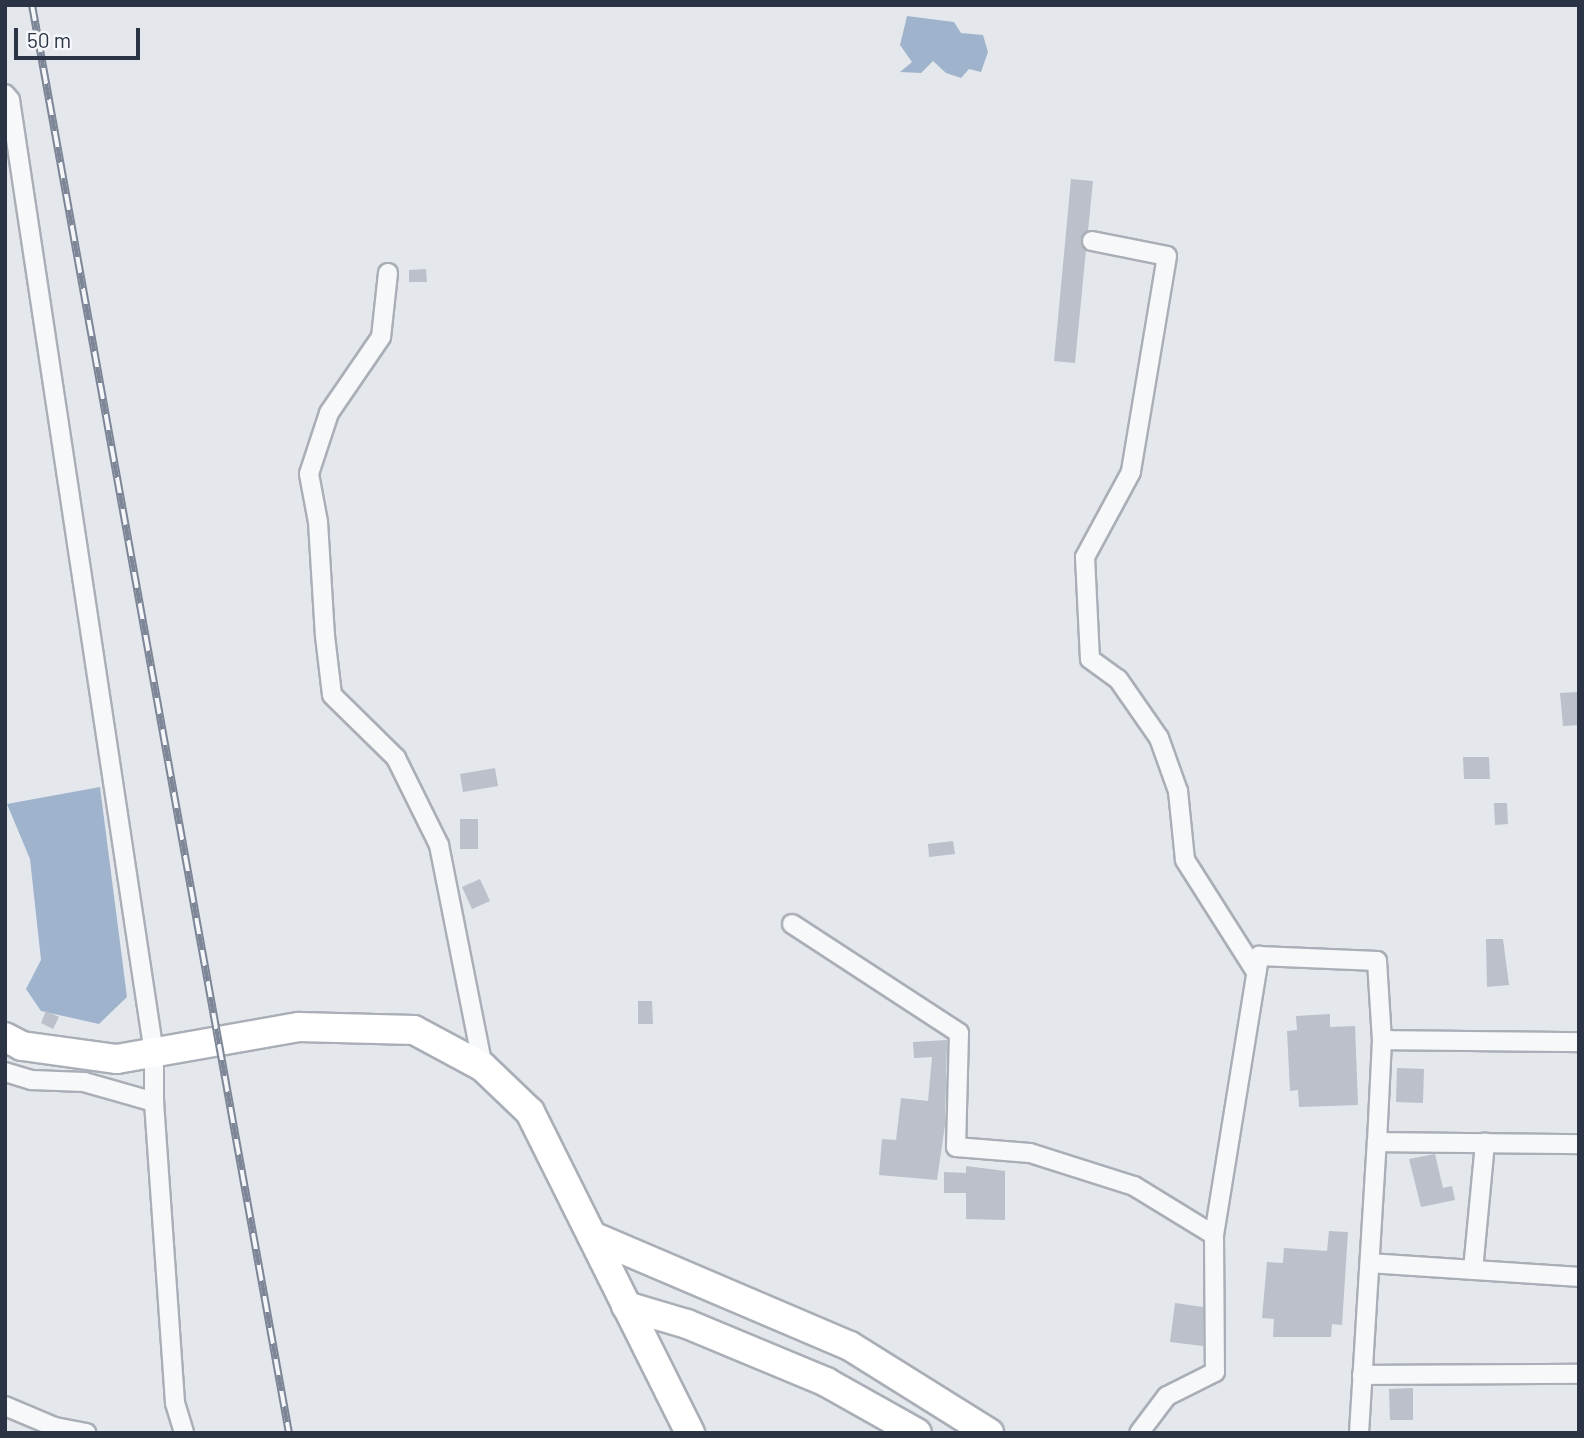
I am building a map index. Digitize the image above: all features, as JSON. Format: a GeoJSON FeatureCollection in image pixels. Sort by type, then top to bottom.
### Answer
{"type":"FeatureCollection","features":[{"type":"Feature","properties":{"kind":"main road"},"geometry":{"type":"LineString","coordinates":[[11,1050],[117,1059],[299,1027],[414,1030],[484,1067],[530,1112],[690,1433]]}},
{"type":"Feature","properties":{"kind":"main road"},"geometry":{"type":"LineString","coordinates":[[592,1236],[850,1346],[989,1433]]}},
{"type":"Feature","properties":{"kind":"main road"},"geometry":{"type":"LineString","coordinates":[[626,1306],[687,1324],[826,1382],[917,1433]]}},
{"type":"Feature","properties":{"kind":"street"},"geometry":{"type":"LineString","coordinates":[[5,94],[10,100],[154,1053],[154,1102],[175,1403],[184,1433]]}},
{"type":"Feature","properties":{"kind":"street"},"geometry":{"type":"LineString","coordinates":[[1092,241],[1167,256],[1132,472],[1085,558],[1090,659],[1118,680],[1159,738],[1178,791],[1185,860],[1256,972]]}},
{"type":"Feature","properties":{"kind":"street"},"geometry":{"type":"LineString","coordinates":[[388,273],[381,337],[329,413],[309,474],[318,522],[327,660],[332,695],[396,758],[439,845],[484,1067]]}},
{"type":"Feature","properties":{"kind":"street"},"geometry":{"type":"LineString","coordinates":[[792,924],[959,1033],[957,1147],[1030,1153],[1134,1186],[1214,1235]]}},
{"type":"Feature","properties":{"kind":"street"},"geometry":{"type":"LineString","coordinates":[[1139,1433],[1167,1396],[1215,1371],[1214,1235],[1259,956],[1377,961],[1382,1040],[1359,1433]]}},
{"type":"Feature","properties":{"kind":"street"},"geometry":{"type":"LineString","coordinates":[[1382,1040],[1579,1042]]}},
{"type":"Feature","properties":{"kind":"street"},"geometry":{"type":"LineString","coordinates":[[5,1072],[32,1080],[85,1082],[154,1102]]}},
{"type":"Feature","properties":{"kind":"street"},"geometry":{"type":"LineString","coordinates":[[1377,1142],[1579,1144]]}},
{"type":"Feature","properties":{"kind":"street"},"geometry":{"type":"LineString","coordinates":[[1473,1270],[1485,1143]]}},
{"type":"Feature","properties":{"kind":"street"},"geometry":{"type":"LineString","coordinates":[[1370,1263],[1579,1277]]}},
{"type":"Feature","properties":{"kind":"street"},"geometry":{"type":"LineString","coordinates":[[1362,1375],[1579,1374]]}},
{"type":"Feature","properties":{"kind":"street"},"geometry":{"type":"LineString","coordinates":[[5,1406],[55,1427],[86,1433]]}},
{"type":"Feature","properties":{"kind":"water"},"geometry":{"type":"Polygon","coordinates":[[[907,16],[954,22],[961,33],[983,35],[988,52],[981,72],[969,69],[961,78],[946,73],[933,61],[921,73],[900,72],[912,62],[900,45],[907,16]]]}},
{"type":"Feature","properties":{"kind":"water"},"geometry":{"type":"Polygon","coordinates":[[[100,787],[127,997],[99,1024],[41,1011],[26,989],[41,960],[30,859],[7,804],[100,787]]]}},
{"type":"Feature","properties":{"kind":"building"},"geometry":{"type":"Polygon","coordinates":[[[1071,179],[1093,181],[1088,231],[1081,239],[1086,250],[1075,363],[1054,361],[1071,179]]]}},
{"type":"Feature","properties":{"kind":"building"},"geometry":{"type":"Polygon","coordinates":[[[426,269],[427,282],[409,282],[409,270],[426,269]]]}},
{"type":"Feature","properties":{"kind":"building"},"geometry":{"type":"Polygon","coordinates":[[[1579,692],[1579,725],[1563,726],[1560,693],[1579,692]]]}},
{"type":"Feature","properties":{"kind":"building"},"geometry":{"type":"Polygon","coordinates":[[[1463,757],[1489,757],[1490,779],[1464,779],[1463,757]]]}},
{"type":"Feature","properties":{"kind":"building"},"geometry":{"type":"Polygon","coordinates":[[[495,768],[498,786],[463,792],[460,774],[495,768]]]}},
{"type":"Feature","properties":{"kind":"building"},"geometry":{"type":"Polygon","coordinates":[[[1494,803],[1507,803],[1508,824],[1495,825],[1494,803]]]}},
{"type":"Feature","properties":{"kind":"building"},"geometry":{"type":"Polygon","coordinates":[[[460,819],[478,819],[478,849],[460,849],[460,819]]]}},
{"type":"Feature","properties":{"kind":"building"},"geometry":{"type":"Polygon","coordinates":[[[953,841],[955,854],[929,857],[928,844],[953,841]]]}},
{"type":"Feature","properties":{"kind":"building"},"geometry":{"type":"Polygon","coordinates":[[[480,879],[490,901],[472,909],[462,887],[480,879]]]}},
{"type":"Feature","properties":{"kind":"building"},"geometry":{"type":"Polygon","coordinates":[[[1486,939],[1503,939],[1509,985],[1487,987],[1486,939]]]}},
{"type":"Feature","properties":{"kind":"building"},"geometry":{"type":"Polygon","coordinates":[[[638,1001],[652,1001],[653,1024],[638,1024],[638,1001]]]}},
{"type":"Feature","properties":{"kind":"building"},"geometry":{"type":"Polygon","coordinates":[[[46,1011],[59,1017],[53,1029],[41,1023],[46,1011]]]}},
{"type":"Feature","properties":{"kind":"building"},"geometry":{"type":"Polygon","coordinates":[[[1330,1014],[1330,1027],[1355,1026],[1358,1105],[1299,1107],[1298,1090],[1290,1091],[1287,1031],[1297,1030],[1296,1016],[1330,1014]]]}},
{"type":"Feature","properties":{"kind":"building"},"geometry":{"type":"Polygon","coordinates":[[[947,1040],[945,1125],[937,1180],[879,1175],[882,1139],[896,1140],[901,1098],[928,1101],[932,1057],[914,1058],[913,1042],[947,1040]]]}},
{"type":"Feature","properties":{"kind":"building"},"geometry":{"type":"Polygon","coordinates":[[[1397,1068],[1424,1069],[1423,1103],[1396,1102],[1397,1068]]]}},
{"type":"Feature","properties":{"kind":"building"},"geometry":{"type":"Polygon","coordinates":[[[1435,1154],[1443,1188],[1452,1186],[1455,1200],[1421,1207],[1409,1159],[1435,1154]]]}},
{"type":"Feature","properties":{"kind":"building"},"geometry":{"type":"Polygon","coordinates":[[[966,1166],[1005,1171],[1005,1220],[966,1219],[966,1193],[944,1193],[944,1172],[966,1173],[966,1166]]]}},
{"type":"Feature","properties":{"kind":"building"},"geometry":{"type":"Polygon","coordinates":[[[1329,1231],[1348,1232],[1342,1325],[1332,1324],[1331,1337],[1273,1337],[1274,1319],[1262,1318],[1267,1262],[1283,1263],[1284,1248],[1327,1251],[1329,1231]]]}},
{"type":"Feature","properties":{"kind":"building"},"geometry":{"type":"Polygon","coordinates":[[[1175,1303],[1203,1307],[1203,1346],[1170,1342],[1175,1303]]]}},
{"type":"Feature","properties":{"kind":"building"},"geometry":{"type":"Polygon","coordinates":[[[1413,1388],[1413,1420],[1390,1420],[1389,1389],[1413,1388]]]}},
{"type":"Feature","properties":{"kind":"railway"},"geometry":{"type":"LineString","coordinates":[[32,5],[289,1433]]}}]}
